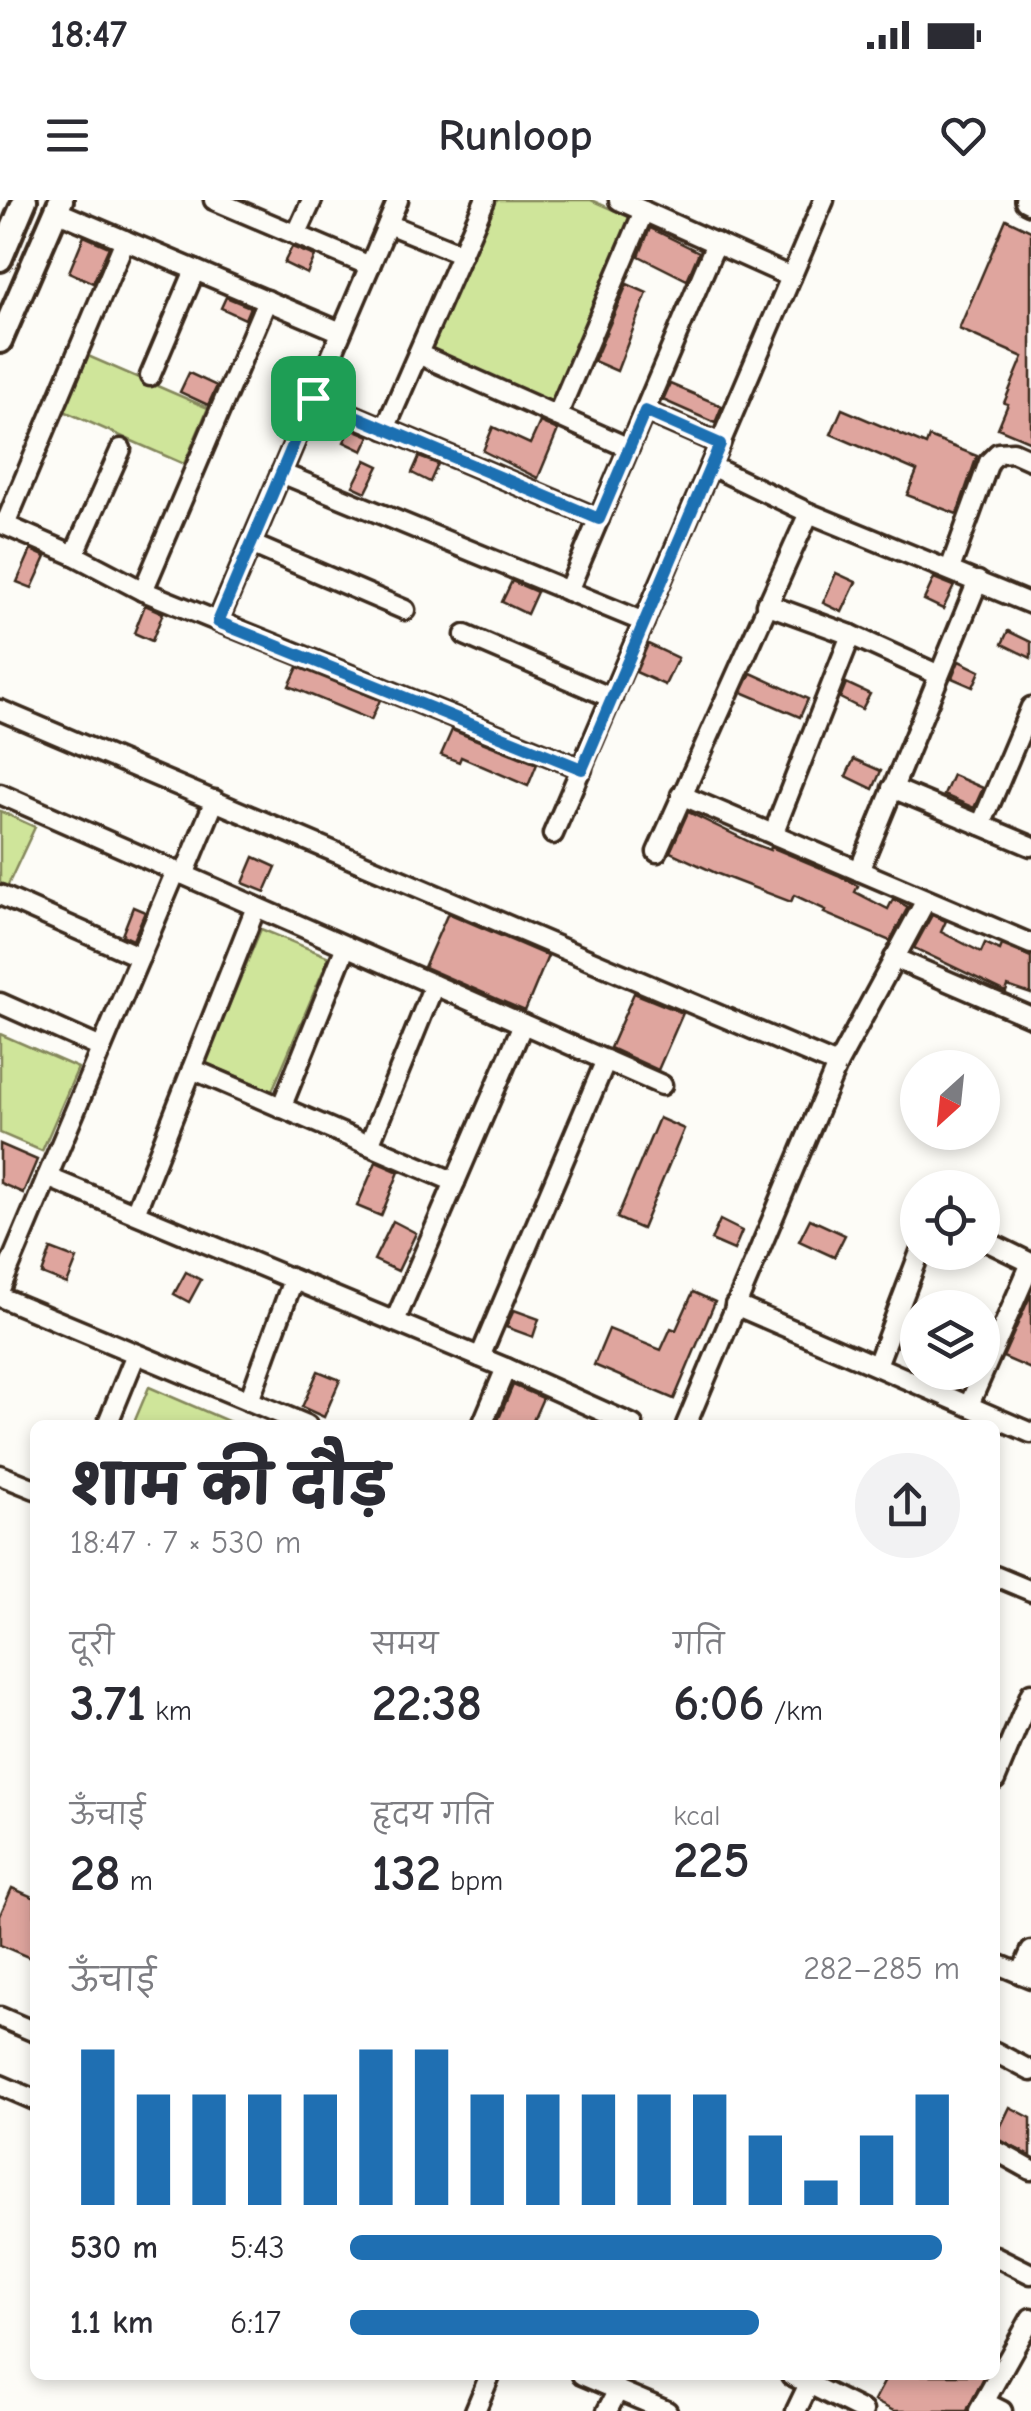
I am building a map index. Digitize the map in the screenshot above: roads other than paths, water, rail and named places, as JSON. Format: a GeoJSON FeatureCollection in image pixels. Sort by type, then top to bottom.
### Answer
{"type":"FeatureCollection","features":[{"type":"Feature","properties":{"kind":"street"},"geometry":{"type":"LineString","coordinates":[[0,258],[25,200]]}},
{"type":"Feature","properties":{"kind":"street"},"geometry":{"type":"LineString","coordinates":[[214,200],[370,266]]}},
{"type":"Feature","properties":{"kind":"street"},"geometry":{"type":"LineString","coordinates":[[296,235],[312,200]]}},
{"type":"Feature","properties":{"kind":"street"},"geometry":{"type":"LineString","coordinates":[[218,622],[398,200]]}},
{"type":"Feature","properties":{"kind":"street"},"geometry":{"type":"LineString","coordinates":[[385,429],[486,200]]}},
{"type":"Feature","properties":{"kind":"street"},"geometry":{"type":"LineString","coordinates":[[619,200],[792,277]]}},
{"type":"Feature","properties":{"kind":"street"},"geometry":{"type":"LineString","coordinates":[[553,834],[792,277],[819,202]]}},
{"type":"Feature","properties":{"kind":"street"},"geometry":{"type":"LineString","coordinates":[[0,341],[58,205],[125,240],[341,332]]}},
{"type":"Feature","properties":{"kind":"street"},"geometry":{"type":"LineString","coordinates":[[557,416],[644,211]]}},
{"type":"Feature","properties":{"kind":"street"},"geometry":{"type":"LineString","coordinates":[[388,224],[462,254]]}},
{"type":"Feature","properties":{"kind":"street"},"geometry":{"type":"LineString","coordinates":[[125,240],[2,524],[74,555],[142,591],[582,769]]}},
{"type":"Feature","properties":{"kind":"street"},"geometry":{"type":"LineString","coordinates":[[568,590],[716,243]]}},
{"type":"Feature","properties":{"kind":"street"},"geometry":{"type":"LineString","coordinates":[[150,376],[195,270]]}},
{"type":"Feature","properties":{"kind":"street"},"geometry":{"type":"LineString","coordinates":[[142,591],[267,300]]}},
{"type":"Feature","properties":{"kind":"street"},"geometry":{"type":"LineString","coordinates":[[418,354],[629,448]]}},
{"type":"Feature","properties":{"kind":"street"},"geometry":{"type":"LineString","coordinates":[[313,398],[599,519]]}},
{"type":"Feature","properties":{"kind":"street"},"geometry":{"type":"LineString","coordinates":[[645,411],[720,444]]}},
{"type":"Feature","properties":{"kind":"street"},"geometry":{"type":"LineString","coordinates":[[74,555],[121,449]]}},
{"type":"Feature","properties":{"kind":"street"},"geometry":{"type":"LineString","coordinates":[[950,569],[989,462],[998,453],[1013,452],[1031,460]]}},
{"type":"Feature","properties":{"kind":"street"},"geometry":{"type":"LineString","coordinates":[[710,466],[809,513],[1031,604]]}},
{"type":"Feature","properties":{"kind":"street"},"geometry":{"type":"LineString","coordinates":[[281,474],[644,622]]}},
{"type":"Feature","properties":{"kind":"street"},"geometry":{"type":"LineString","coordinates":[[657,852],[809,513]]}},
{"type":"Feature","properties":{"kind":"street"},"geometry":{"type":"LineString","coordinates":[[251,544],[405,610]]}},
{"type":"Feature","properties":{"kind":"street"},"geometry":{"type":"LineString","coordinates":[[859,871],[978,581]]}},
{"type":"Feature","properties":{"kind":"street"},"geometry":{"type":"LineString","coordinates":[[766,604],[851,635],[939,675]]}},
{"type":"Feature","properties":{"kind":"street"},"geometry":{"type":"LineString","coordinates":[[465,635],[612,698]]}},
{"type":"Feature","properties":{"kind":"street"},"geometry":{"type":"LineString","coordinates":[[773,834],[851,635]]}},
{"type":"Feature","properties":{"kind":"street"},"geometry":{"type":"LineString","coordinates":[[981,826],[1031,707]]}},
{"type":"Feature","properties":{"kind":"street"},"geometry":{"type":"LineString","coordinates":[[0,710],[837,1065]]}},
{"type":"Feature","properties":{"kind":"street"},"geometry":{"type":"LineString","coordinates":[[892,788],[1031,846]]}},
{"type":"Feature","properties":{"kind":"street"},"geometry":{"type":"LineString","coordinates":[[0,794],[662,1085]]}},
{"type":"Feature","properties":{"kind":"street"},"geometry":{"type":"LineString","coordinates":[[681,795],[1031,944]]}},
{"type":"Feature","properties":{"kind":"street"},"geometry":{"type":"LineString","coordinates":[[0,1289],[140,957],[215,800]]}},
{"type":"Feature","properties":{"kind":"street"},"geometry":{"type":"LineString","coordinates":[[0,894],[140,957]]}},
{"type":"Feature","properties":{"kind":"street"},"geometry":{"type":"LineString","coordinates":[[688,1420],[837,1065],[926,900]]}},
{"type":"Feature","properties":{"kind":"street"},"geometry":{"type":"LineString","coordinates":[[134,1213],[256,906]]}},
{"type":"Feature","properties":{"kind":"street"},"geometry":{"type":"LineString","coordinates":[[281,1108],[346,946]]}},
{"type":"Feature","properties":{"kind":"street"},"geometry":{"type":"LineString","coordinates":[[894,958],[1031,1017]]}},
{"type":"Feature","properties":{"kind":"street"},"geometry":{"type":"LineString","coordinates":[[369,1145],[434,985]]}},
{"type":"Feature","properties":{"kind":"street"},"geometry":{"type":"LineString","coordinates":[[0,1003],[101,1048]]}},
{"type":"Feature","properties":{"kind":"street"},"geometry":{"type":"LineString","coordinates":[[395,1322],[522,1024]]}},
{"type":"Feature","properties":{"kind":"street"},"geometry":{"type":"LineString","coordinates":[[480,1357],[606,1060]]}},
{"type":"Feature","properties":{"kind":"street"},"geometry":{"type":"LineString","coordinates":[[192,1069],[455,1182]]}},
{"type":"Feature","properties":{"kind":"street"},"geometry":{"type":"LineString","coordinates":[[47,1177],[622,1420]]}},
{"type":"Feature","properties":{"kind":"street"},"geometry":{"type":"LineString","coordinates":[[969,1405],[1031,1263],[1000,1248]]}},
{"type":"Feature","properties":{"kind":"street"},"geometry":{"type":"LineString","coordinates":[[877,1365],[913,1270]]}},
{"type":"Feature","properties":{"kind":"street"},"geometry":{"type":"LineString","coordinates":[[249,1401],[294,1280]]}},
{"type":"Feature","properties":{"kind":"street"},"geometry":{"type":"LineString","coordinates":[[0,1297],[295,1420]]}},
{"type":"Feature","properties":{"kind":"street"},"geometry":{"type":"LineString","coordinates":[[736,1305],[1031,1433]]}},
{"type":"Feature","properties":{"kind":"street"},"geometry":{"type":"LineString","coordinates":[[109,1420],[136,1354]]}},
{"type":"Feature","properties":{"kind":"street"},"geometry":{"type":"LineString","coordinates":[[484,1420],[506,1368]]}},
{"type":"Feature","properties":{"kind":"street"},"geometry":{"type":"LineString","coordinates":[[0,1475],[30,1487]]}},
{"type":"Feature","properties":{"kind":"street"},"geometry":{"type":"LineString","coordinates":[[1000,1578],[1026,1589],[1031,1566]]}},
{"type":"Feature","properties":{"kind":"street"},"geometry":{"type":"LineString","coordinates":[[1000,1768],[1030,1698]]}},
{"type":"Feature","properties":{"kind":"street"},"geometry":{"type":"LineString","coordinates":[[1000,1965],[1026,1976],[1031,1951]]}},
{"type":"Feature","properties":{"kind":"street"},"geometry":{"type":"LineString","coordinates":[[0,2017],[30,2030]]}},
{"type":"Feature","properties":{"kind":"street"},"geometry":{"type":"LineString","coordinates":[[1000,2055],[1031,2071]]}},
{"type":"Feature","properties":{"kind":"street"},"geometry":{"type":"LineString","coordinates":[[0,2085],[30,2098]]}},
{"type":"Feature","properties":{"kind":"street"},"geometry":{"type":"LineString","coordinates":[[1000,2153],[1031,2170]]}},
{"type":"Feature","properties":{"kind":"street"},"geometry":{"type":"LineString","coordinates":[[1000,2258],[1031,2274]]}},
{"type":"Feature","properties":{"kind":"street"},"geometry":{"type":"LineString","coordinates":[[1000,2368],[1031,2318]]}},
{"type":"Feature","properties":{"kind":"street"},"geometry":{"type":"LineString","coordinates":[[475,2411],[488,2380]]}},
{"type":"Feature","properties":{"kind":"street"},"geometry":{"type":"LineString","coordinates":[[594,2380],[667,2411]]}},
{"type":"Feature","properties":{"kind":"street"},"geometry":{"type":"LineString","coordinates":[[798,2380],[863,2411]]}},
{"type":"Feature","properties":{"kind":"street"},"geometry":{"type":"LineString","coordinates":[[994,2380],[982,2407],[1002,2411]]}},
{"type":"Feature","properties":{"kind":"street"},"geometry":{"type":"LineString","coordinates":[[796,2411],[808,2386]]}},
{"type":"Feature","properties":{"kind":"street"},"geometry":{"type":"LineString","coordinates":[[607,2411],[618,2390]]}}]}
